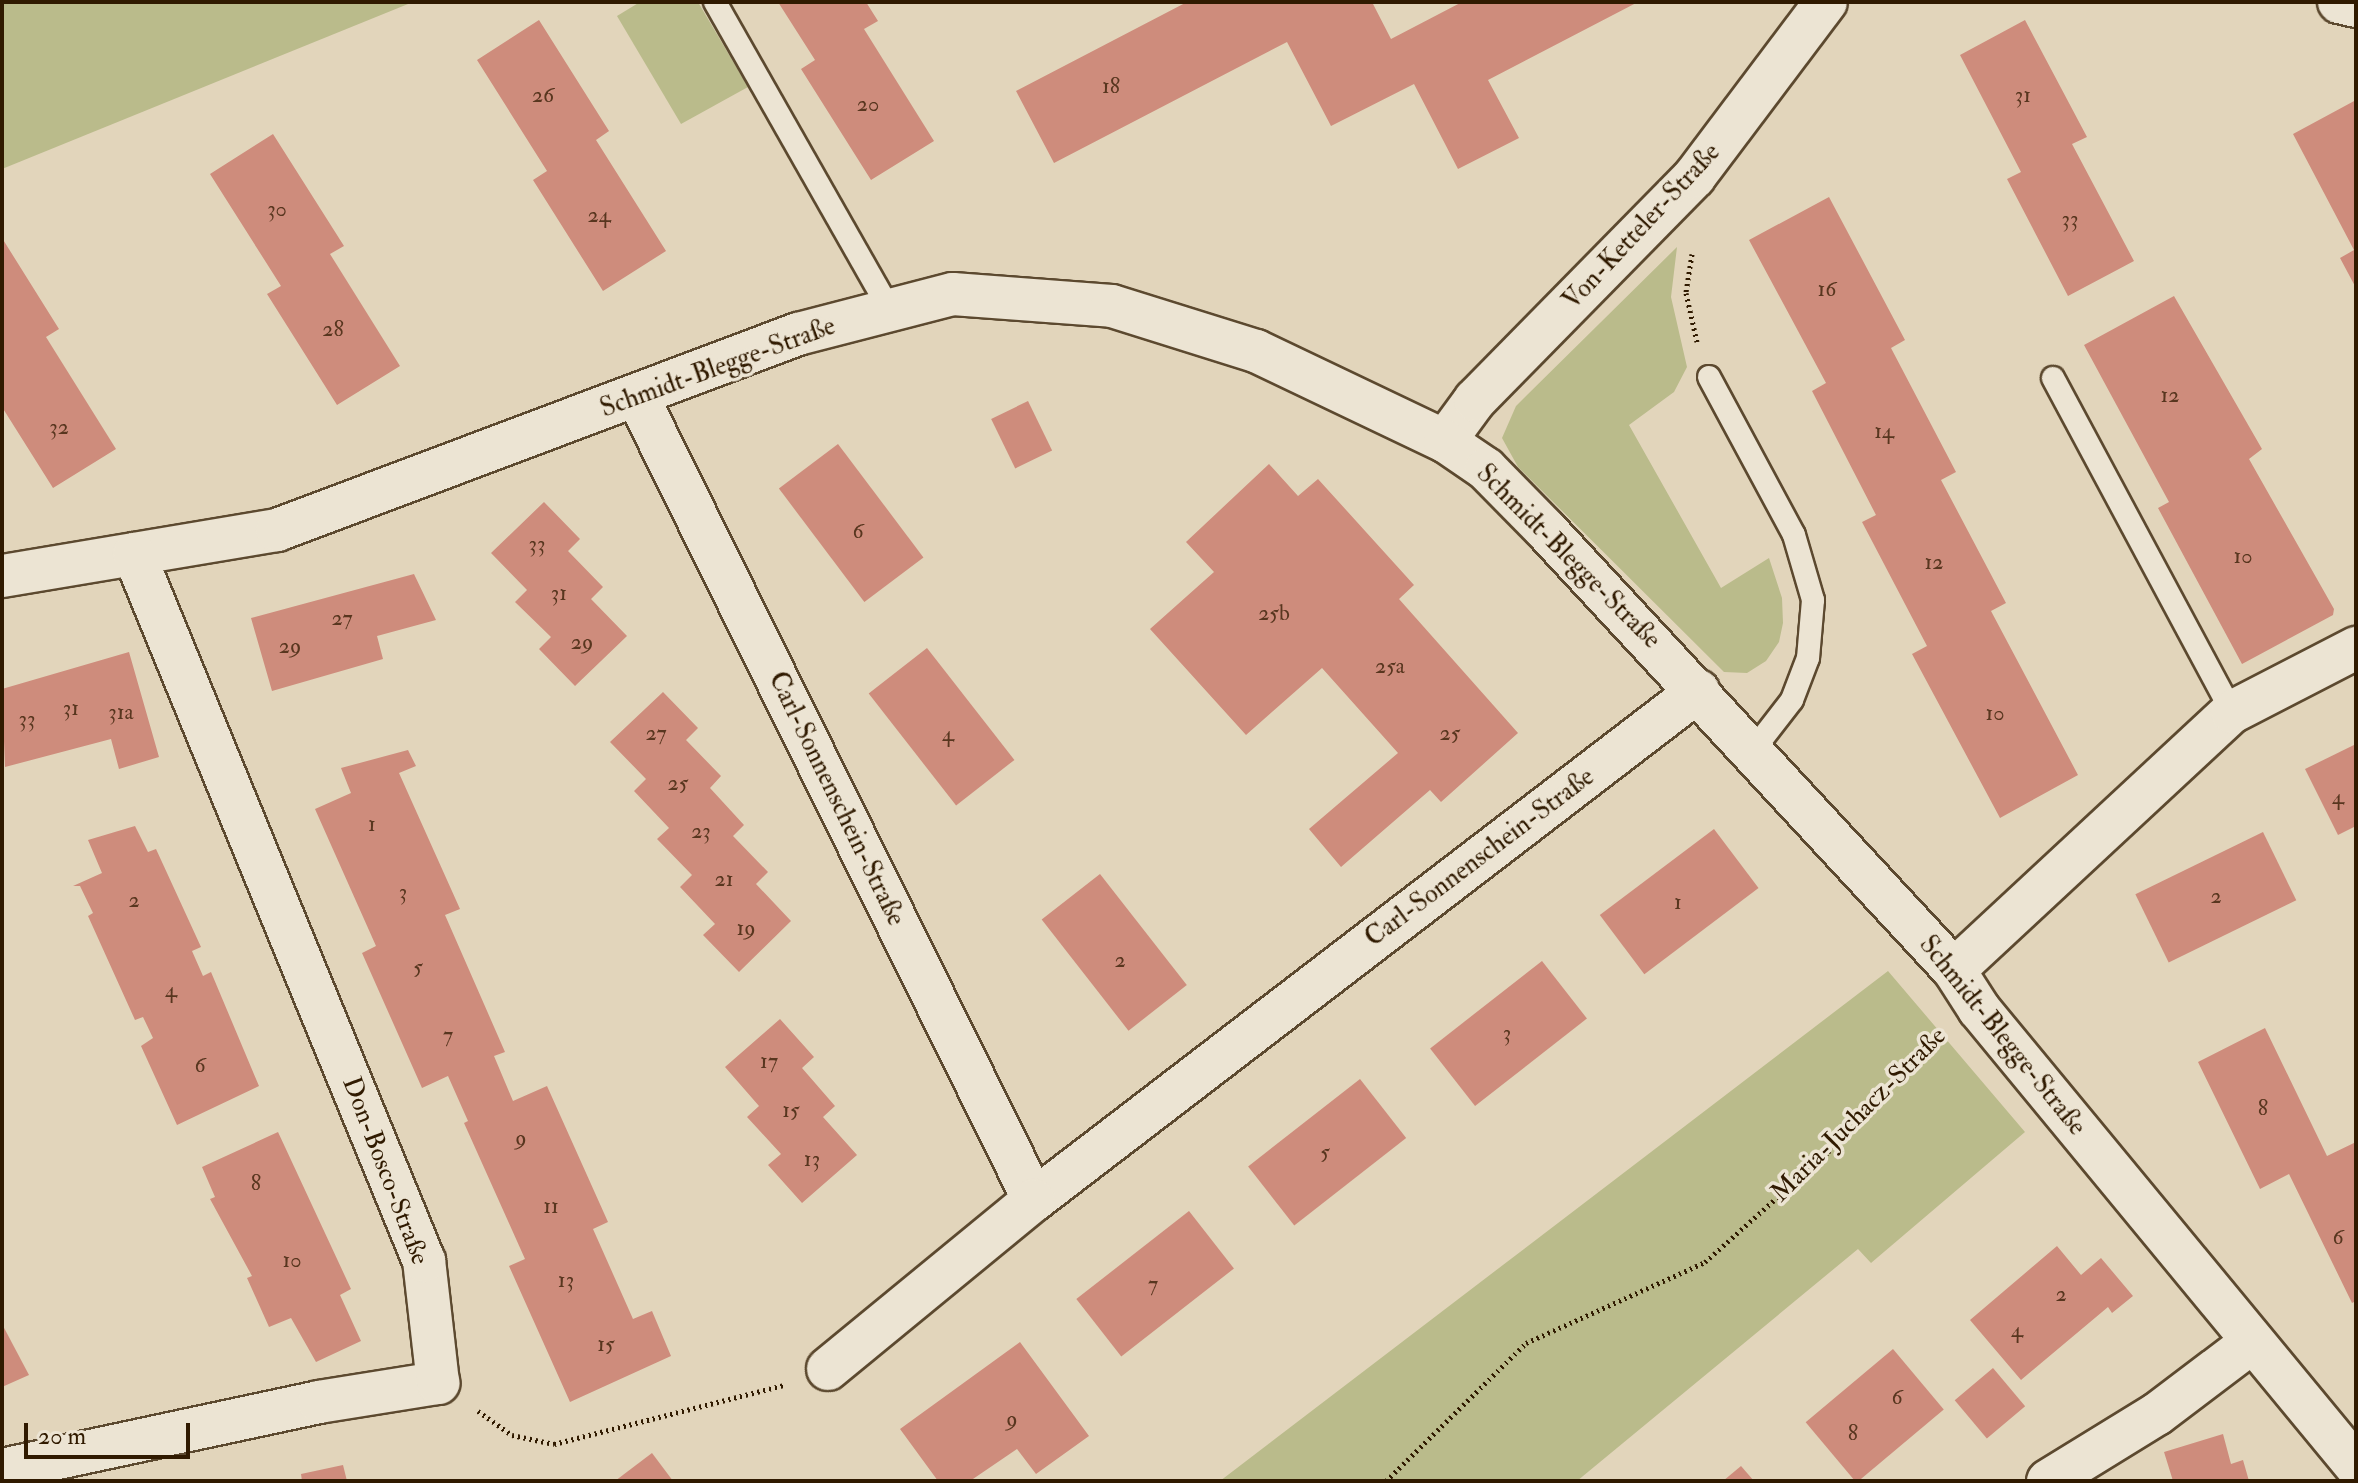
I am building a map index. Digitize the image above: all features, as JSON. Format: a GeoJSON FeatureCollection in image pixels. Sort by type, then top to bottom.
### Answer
{"type":"FeatureCollection","features":[{"type":"Feature","properties":{"kind":"street","name":"Von-Ketteler-Straße"},"geometry":{"type":"LineString","coordinates":[[1445,441],[1475,400],[1694,177],[1826,2]]}},
{"type":"Feature","properties":{"kind":"street"},"geometry":{"type":"LineString","coordinates":[[2339,2],[2356,6]]}},
{"type":"Feature","properties":{"kind":"street","name":"Schmidt-Blegge-Straße"},"geometry":{"type":"LineString","coordinates":[[2,576],[277,530],[638,398],[798,334],[953,294],[1112,306],[1256,351],[1445,441],[1486,469],[1754,749],[1954,970],[1979,1009],[2251,1343],[2356,1466]]}},
{"type":"Feature","properties":{"kind":"street","name":"Carl-Sonnenschein-Straße"},"geometry":{"type":"LineString","coordinates":[[638,398],[1034,1200]]}},
{"type":"Feature","properties":{"kind":"street","name":"Don-Bosco-Straße"},"geometry":{"type":"LineString","coordinates":[[134,554],[424,1261],[438,1383]]}},
{"type":"Feature","properties":{"kind":"street"},"geometry":{"type":"LineString","coordinates":[[1954,970],[2232,712],[2356,648]]}},
{"type":"Feature","properties":{"kind":"street","name":"Carl-Sonnenschein-Straße"},"geometry":{"type":"LineString","coordinates":[[828,1369],[1034,1200],[1698,691]]}},
{"type":"Feature","properties":{"kind":"street"},"geometry":{"type":"LineString","coordinates":[[2048,1481],[2157,1414],[2251,1343]]}},
{"type":"Feature","properties":{"kind":"street"},"geometry":{"type":"LineString","coordinates":[[2,1470],[319,1402],[438,1383]]}},
{"type":"Feature","properties":{"kind":"lane"},"geometry":{"type":"LineString","coordinates":[[715,2],[890,310]]}},
{"type":"Feature","properties":{"kind":"lane"},"geometry":{"type":"LineString","coordinates":[[1709,377],[1782,509],[1813,600],[1808,658],[1792,700],[1754,749]]}},
{"type":"Feature","properties":{"kind":"lane"},"geometry":{"type":"LineString","coordinates":[[2053,378],[2232,712]]}},
{"type":"Feature","properties":{"kind":"path"},"geometry":{"type":"LineString","coordinates":[[1694,177],[1707,203],[1686,293],[1709,377]]}},
{"type":"Feature","properties":{"kind":"path","name":"Maria-Juchacz-Straße"},"geometry":{"type":"LineString","coordinates":[[1386,1481],[1526,1343],[1705,1262],[1717,1252],[1828,1152],[1951,1026],[1954,970]]}},
{"type":"Feature","properties":{"kind":"path"},"geometry":{"type":"LineString","coordinates":[[438,1383],[512,1435],[554,1444],[763,1392],[828,1369]]}},
{"type":"Feature","properties":{"kind":"green space"},"geometry":{"type":"Polygon","coordinates":[[[2,2],[413,2],[2,169],[2,2]]]}},
{"type":"Feature","properties":{"kind":"green space"},"geometry":{"type":"Polygon","coordinates":[[[640,2],[698,2],[748,87],[681,124],[617,16],[640,2]]]}},
{"type":"Feature","properties":{"kind":"green space"},"geometry":{"type":"Polygon","coordinates":[[[1677,247],[1671,297],[1687,367],[1674,392],[1629,425],[1721,588],[1769,558],[1782,598],[1783,623],[1779,642],[1766,661],[1747,673],[1724,672],[1518,467],[1502,438],[1516,406],[1677,247]]]}},
{"type":"Feature","properties":{"kind":"green space"},"geometry":{"type":"Polygon","coordinates":[[[1888,971],[2025,1132],[1871,1263],[1858,1249],[1577,1481],[1220,1481],[1888,971]]]}},
{"type":"Feature","properties":{"kind":"building"},"geometry":{"type":"Polygon","coordinates":[[[778,2],[866,2],[878,21],[864,29],[934,141],[871,180],[801,69],[815,60],[778,2]]]}},
{"type":"Feature","properties":{"kind":"building"},"geometry":{"type":"Polygon","coordinates":[[[1187,2],[1372,2],[1391,39],[1462,2],[1638,2],[1488,80],[1519,138],[1458,169],[1414,84],[1331,126],[1287,42],[1054,163],[1016,91],[1187,2]]]}},
{"type":"Feature","properties":{"kind":"building"},"geometry":{"type":"Polygon","coordinates":[[[539,20],[609,131],[596,140],[666,251],[603,291],[533,180],[547,171],[477,60],[539,20]]]}},
{"type":"Feature","properties":{"kind":"building"},"geometry":{"type":"Polygon","coordinates":[[[2025,20],[2087,137],[2072,144],[2134,261],[2068,296],[2007,179],[2021,172],[1960,55],[2025,20]]]}},
{"type":"Feature","properties":{"kind":"building"},"geometry":{"type":"Polygon","coordinates":[[[2356,100],[2356,288],[2340,258],[2354,250],[2293,134],[2356,100]]]}},
{"type":"Feature","properties":{"kind":"building"},"geometry":{"type":"Polygon","coordinates":[[[273,134],[344,246],[330,254],[400,366],[337,405],[267,294],[281,286],[210,174],[273,134]]]}},
{"type":"Feature","properties":{"kind":"building"},"geometry":{"type":"Polygon","coordinates":[[[1829,197],[1905,340],[1891,348],[1956,472],[1941,480],[2006,603],[1991,611],[2078,775],[2000,818],[1912,654],[1927,646],[1862,522],[1876,515],[1812,391],[1826,383],[1749,240],[1829,197]]]}},
{"type":"Feature","properties":{"kind":"building"},"geometry":{"type":"Polygon","coordinates":[[[2,238],[59,329],[46,337],[116,449],[53,488],[2,407],[2,238]]]}},
{"type":"Feature","properties":{"kind":"building"},"geometry":{"type":"Polygon","coordinates":[[[2174,296],[2262,449],[2249,459],[2334,609],[2333,615],[2242,664],[2158,508],[2169,502],[2084,345],[2174,296]]]}},
{"type":"Feature","properties":{"kind":"building"},"geometry":{"type":"Polygon","coordinates":[[[1028,401],[1052,450],[1015,468],[991,419],[1028,401]]]}},
{"type":"Feature","properties":{"kind":"building"},"geometry":{"type":"Polygon","coordinates":[[[838,444],[923,557],[864,602],[779,489],[838,444]]]}},
{"type":"Feature","properties":{"kind":"building"},"geometry":{"type":"Polygon","coordinates":[[[1269,464],[1298,496],[1318,479],[1414,585],[1399,599],[1518,733],[1441,802],[1430,790],[1341,867],[1309,829],[1398,753],[1322,668],[1246,735],[1150,629],[1214,572],[1186,542],[1269,464]]]}},
{"type":"Feature","properties":{"kind":"building"},"geometry":{"type":"Polygon","coordinates":[[[544,502],[580,539],[568,551],[603,587],[591,599],[627,636],[575,686],[539,649],[551,637],[515,602],[527,590],[491,553],[544,502]]]}},
{"type":"Feature","properties":{"kind":"building"},"geometry":{"type":"Polygon","coordinates":[[[414,574],[436,620],[377,636],[383,659],[272,691],[251,618],[414,574]]]}},
{"type":"Feature","properties":{"kind":"building"},"geometry":{"type":"Polygon","coordinates":[[[927,648],[1014,760],[956,805],[869,694],[927,648]]]}},
{"type":"Feature","properties":{"kind":"building"},"geometry":{"type":"Polygon","coordinates":[[[129,652],[159,757],[119,769],[111,739],[5,767],[2,689],[129,652]]]}},
{"type":"Feature","properties":{"kind":"building"},"geometry":{"type":"Polygon","coordinates":[[[663,692],[698,728],[686,740],[721,776],[710,788],[744,825],[733,836],[768,872],[756,884],[791,921],[739,972],[703,935],[715,924],[680,887],[692,875],[657,839],[669,828],[634,791],[646,779],[610,742],[663,692]]]}},
{"type":"Feature","properties":{"kind":"building"},"geometry":{"type":"Polygon","coordinates":[[[2356,744],[2356,826],[2338,835],[2305,769],[2356,744]]]}},
{"type":"Feature","properties":{"kind":"building"},"geometry":{"type":"Polygon","coordinates":[[[408,750],[416,766],[399,773],[460,909],[445,915],[505,1052],[494,1056],[513,1101],[547,1086],[608,1222],[593,1229],[633,1319],[652,1311],[671,1356],[570,1402],[509,1266],[525,1259],[464,1123],[468,1121],[448,1076],[422,1088],[362,953],[376,946],[315,809],[351,793],[341,768],[408,750]]]}},
{"type":"Feature","properties":{"kind":"building"},"geometry":{"type":"Polygon","coordinates":[[[135,826],[148,852],[156,849],[201,947],[192,951],[203,976],[211,972],[259,1086],[177,1125],[141,1046],[153,1038],[143,1017],[135,1020],[88,916],[93,913],[80,886],[73,886],[102,873],[88,840],[135,826]]]}},
{"type":"Feature","properties":{"kind":"building"},"geometry":{"type":"Polygon","coordinates":[[[1714,829],[1759,888],[1644,974],[1600,915],[1714,829]]]}},
{"type":"Feature","properties":{"kind":"building"},"geometry":{"type":"Polygon","coordinates":[[[2263,832],[2296,900],[2169,963],[2135,894],[2263,832]]]}},
{"type":"Feature","properties":{"kind":"building"},"geometry":{"type":"Polygon","coordinates":[[[1100,874],[1187,985],[1128,1031],[1042,920],[1100,874]]]}},
{"type":"Feature","properties":{"kind":"building"},"geometry":{"type":"Polygon","coordinates":[[[1542,961],[1587,1019],[1475,1106],[1430,1048],[1542,961]]]}},
{"type":"Feature","properties":{"kind":"building"},"geometry":{"type":"Polygon","coordinates":[[[780,1019],[814,1057],[802,1068],[835,1106],[823,1117],[857,1155],[802,1203],[768,1165],[781,1154],[747,1117],[759,1106],[725,1067],[780,1019]]]}},
{"type":"Feature","properties":{"kind":"building"},"geometry":{"type":"Polygon","coordinates":[[[2265,1028],[2327,1156],[2356,1142],[2356,1301],[2352,1303],[2289,1174],[2260,1189],[2198,1062],[2265,1028]]]}},
{"type":"Feature","properties":{"kind":"building"},"geometry":{"type":"Polygon","coordinates":[[[1360,1079],[1406,1138],[1294,1226],[1248,1166],[1360,1079]]]}},
{"type":"Feature","properties":{"kind":"building"},"geometry":{"type":"Polygon","coordinates":[[[278,1132],[351,1289],[340,1295],[361,1341],[316,1362],[291,1318],[269,1327],[247,1278],[252,1276],[210,1199],[215,1197],[202,1167],[278,1132]]]}},
{"type":"Feature","properties":{"kind":"building"},"geometry":{"type":"Polygon","coordinates":[[[1189,1211],[1234,1269],[1121,1357],[1076,1299],[1189,1211]]]}},
{"type":"Feature","properties":{"kind":"building"},"geometry":{"type":"Polygon","coordinates":[[[2057,1246],[2081,1275],[2101,1258],[2133,1296],[2112,1313],[2108,1307],[2021,1380],[1970,1320],[2057,1246]]]}},
{"type":"Feature","properties":{"kind":"building"},"geometry":{"type":"Polygon","coordinates":[[[2,1324],[29,1375],[2,1387],[2,1324]]]}},
{"type":"Feature","properties":{"kind":"building"},"geometry":{"type":"Polygon","coordinates":[[[1020,1342],[1089,1436],[1036,1474],[1017,1449],[970,1481],[938,1481],[900,1429],[1020,1342]]]}},
{"type":"Feature","properties":{"kind":"building"},"geometry":{"type":"Polygon","coordinates":[[[1893,1349],[1944,1410],[1859,1481],[1855,1481],[1806,1422],[1893,1349]]]}},
{"type":"Feature","properties":{"kind":"building"},"geometry":{"type":"Polygon","coordinates":[[[1993,1368],[2025,1406],[1987,1438],[1955,1400],[1993,1368]]]}},
{"type":"Feature","properties":{"kind":"building"},"geometry":{"type":"Polygon","coordinates":[[[2223,1434],[2231,1464],[2243,1460],[2249,1481],[2173,1481],[2164,1452],[2223,1434]]]}},
{"type":"Feature","properties":{"kind":"building"},"geometry":{"type":"Polygon","coordinates":[[[652,1453],[673,1481],[615,1481],[652,1453]]]}},
{"type":"Feature","properties":{"kind":"building"},"geometry":{"type":"Polygon","coordinates":[[[343,1465],[347,1481],[302,1481],[301,1474],[343,1465]]]}},
{"type":"Feature","properties":{"kind":"building"},"geometry":{"type":"Polygon","coordinates":[[[1741,1466],[1754,1481],[1723,1481],[1741,1466]]]}}]}
